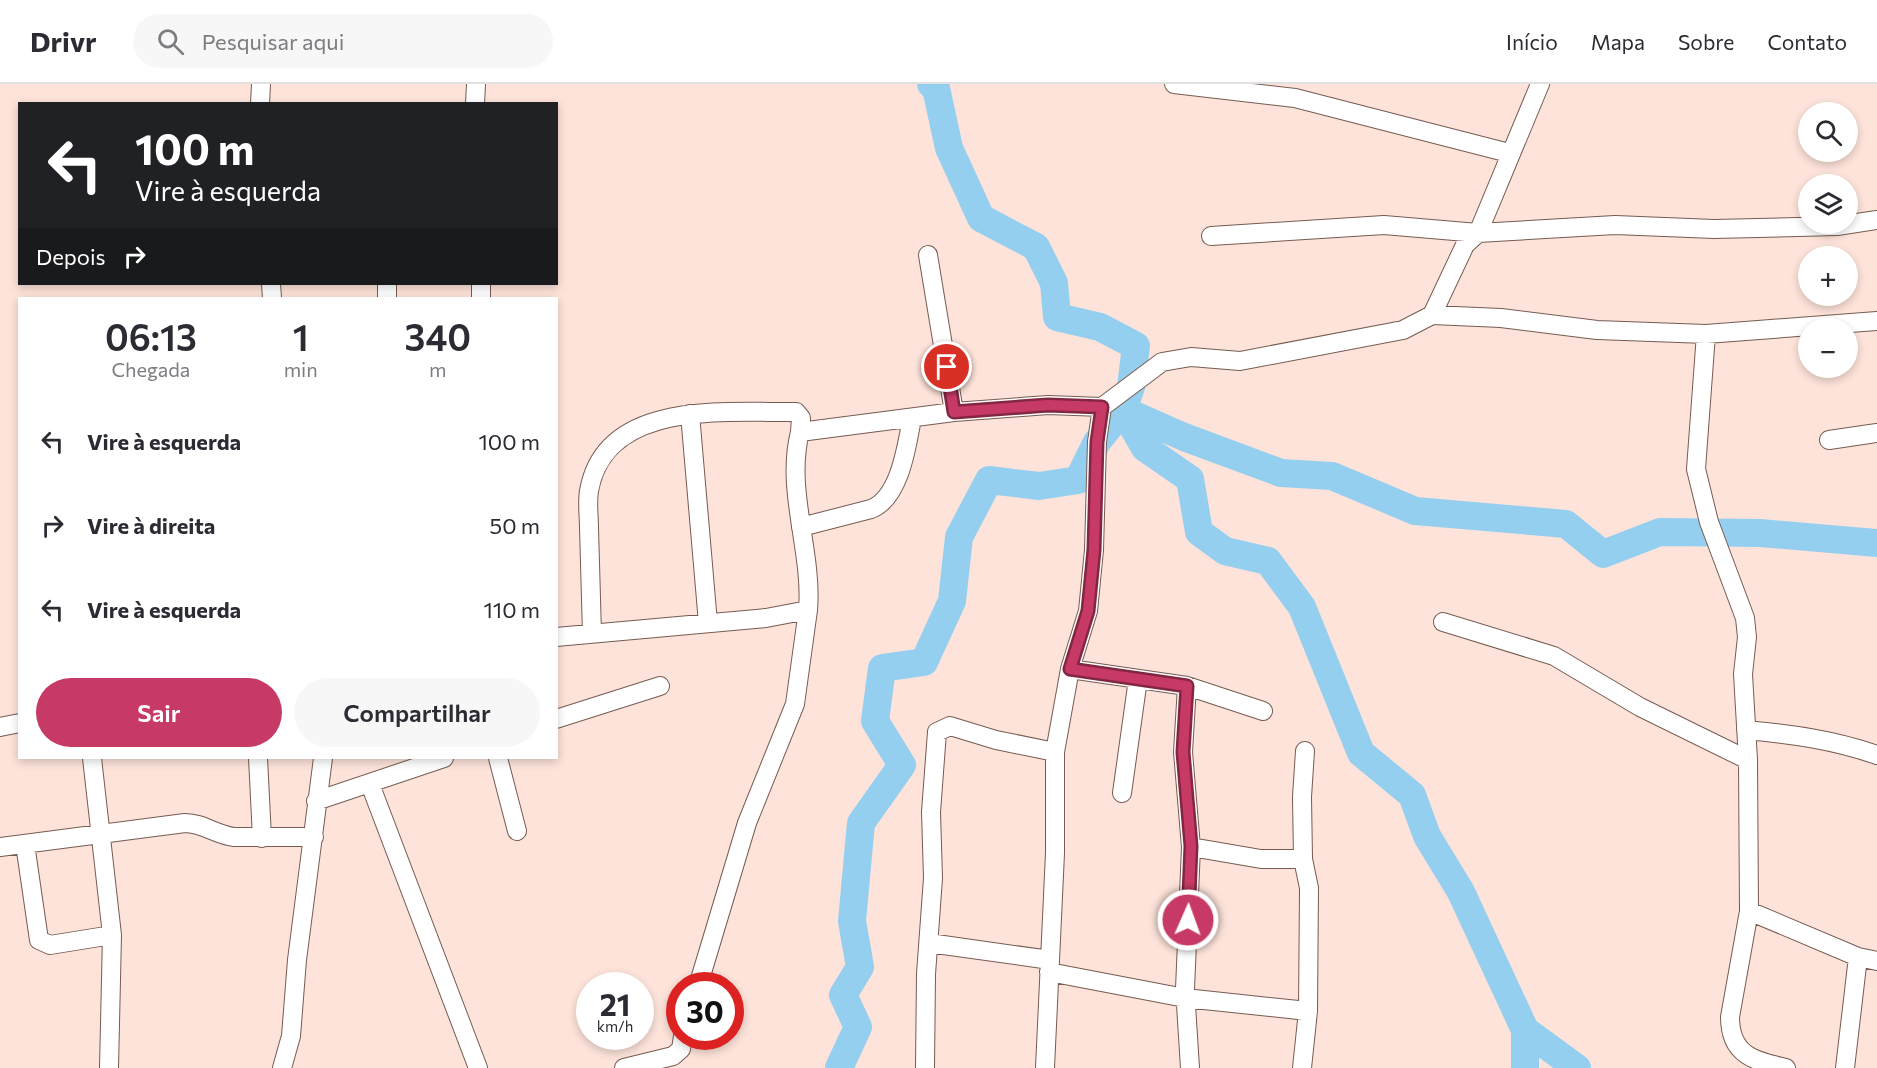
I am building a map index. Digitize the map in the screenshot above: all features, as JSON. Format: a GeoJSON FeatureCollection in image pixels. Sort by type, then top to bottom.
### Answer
{"type":"FeatureCollection","features":[{"type":"Feature","properties":{"kind":"street"},"geometry":{"type":"LineString","coordinates":[[260,102],[261,84]]}},
{"type":"Feature","properties":{"kind":"street"},"geometry":{"type":"LineString","coordinates":[[475,102],[476,84]]}},
{"type":"Feature","properties":{"kind":"street"},"geometry":{"type":"LineString","coordinates":[[1174,84],[1236,87],[1295,98],[1509,153]]}},
{"type":"Feature","properties":{"kind":"street"},"geometry":{"type":"LineString","coordinates":[[1432,315],[1465,244],[1478,233],[1509,153],[1540,84]]}},
{"type":"Feature","properties":{"kind":"street"},"geometry":{"type":"LineString","coordinates":[[1211,236],[1384,225],[1478,233],[1615,225],[1714,229],[1837,226],[1877,220]]}},
{"type":"Feature","properties":{"kind":"street"},"geometry":{"type":"LineString","coordinates":[[928,255],[954,412]]}},
{"type":"Feature","properties":{"kind":"street"},"geometry":{"type":"LineString","coordinates":[[800,432],[954,412],[1048,405],[1102,407],[1162,362],[1191,357],[1240,361],[1403,330],[1432,315],[1501,318],[1597,330],[1706,334],[1877,321]]}},
{"type":"Feature","properties":{"kind":"street"},"geometry":{"type":"LineString","coordinates":[[1706,334],[1696,469],[1709,522],[1745,618],[1749,911],[1730,1017],[1730,1035],[1739,1049],[1757,1062],[1786,1068]]}},
{"type":"Feature","properties":{"kind":"street"},"geometry":{"type":"LineString","coordinates":[[1045,1068],[1055,853],[1055,752],[1070,669],[1088,611],[1094,550],[1097,442],[1102,407]]}},
{"type":"Feature","properties":{"kind":"street"},"geometry":{"type":"LineString","coordinates":[[592,634],[589,492],[598,464],[615,442],[635,429],[659,419],[690,414],[796,412],[801,418],[796,459],[809,594],[795,704],[747,823],[702,972]]}},
{"type":"Feature","properties":{"kind":"street"},"geometry":{"type":"LineString","coordinates":[[690,414],[708,623]]}},
{"type":"Feature","properties":{"kind":"street"},"geometry":{"type":"LineString","coordinates":[[801,527],[871,509],[881,503],[904,462],[912,418]]}},
{"type":"Feature","properties":{"kind":"street"},"geometry":{"type":"LineString","coordinates":[[1829,440],[1877,433]]}},
{"type":"Feature","properties":{"kind":"street"},"geometry":{"type":"LineString","coordinates":[[558,637],[788,615],[808,610]]}},
{"type":"Feature","properties":{"kind":"street"},"geometry":{"type":"LineString","coordinates":[[1443,622],[1554,656],[1640,707],[1748,760]]}},
{"type":"Feature","properties":{"kind":"street"},"geometry":{"type":"LineString","coordinates":[[1070,669],[1187,686],[1263,711]]}},
{"type":"Feature","properties":{"kind":"street"},"geometry":{"type":"LineString","coordinates":[[1122,793],[1138,679]]}},
{"type":"Feature","properties":{"kind":"street"},"geometry":{"type":"LineString","coordinates":[[558,718],[660,686]]}},
{"type":"Feature","properties":{"kind":"street"},"geometry":{"type":"LineString","coordinates":[[1187,686],[1183,752],[1191,846],[1185,998],[1190,1068]]}},
{"type":"Feature","properties":{"kind":"street"},"geometry":{"type":"LineString","coordinates":[[0,726],[18,723]]}},
{"type":"Feature","properties":{"kind":"street"},"geometry":{"type":"LineString","coordinates":[[926,1068],[928,944],[933,878],[931,812],[937,732],[950,726],[996,740],[1055,752]]}},
{"type":"Feature","properties":{"kind":"street"},"geometry":{"type":"LineString","coordinates":[[1746,729],[1795,735],[1851,746],[1877,755]]}},
{"type":"Feature","properties":{"kind":"street"},"geometry":{"type":"LineString","coordinates":[[1302,1068],[1308,1011],[1309,888],[1303,859],[1302,797],[1305,751]]}},
{"type":"Feature","properties":{"kind":"street"},"geometry":{"type":"LineString","coordinates":[[92,759],[112,935],[109,1068]]}},
{"type":"Feature","properties":{"kind":"street"},"geometry":{"type":"LineString","coordinates":[[258,759],[262,838]]}},
{"type":"Feature","properties":{"kind":"street"},"geometry":{"type":"LineString","coordinates":[[282,1068],[291,1036],[297,960],[323,759]]}},
{"type":"Feature","properties":{"kind":"street"},"geometry":{"type":"LineString","coordinates":[[316,801],[441,759]]}},
{"type":"Feature","properties":{"kind":"street"},"geometry":{"type":"LineString","coordinates":[[498,759],[517,831]]}},
{"type":"Feature","properties":{"kind":"street"},"geometry":{"type":"LineString","coordinates":[[370,784],[478,1068]]}},
{"type":"Feature","properties":{"kind":"street"},"geometry":{"type":"LineString","coordinates":[[0,848],[191,823],[197,823],[222,836],[314,837]]}},
{"type":"Feature","properties":{"kind":"street"},"geometry":{"type":"LineString","coordinates":[[25,844],[39,939],[50,945],[112,935]]}},
{"type":"Feature","properties":{"kind":"street"},"geometry":{"type":"LineString","coordinates":[[1191,846],[1261,859],[1303,859]]}},
{"type":"Feature","properties":{"kind":"street"},"geometry":{"type":"LineString","coordinates":[[1749,911],[1858,957],[1877,962]]}},
{"type":"Feature","properties":{"kind":"street"},"geometry":{"type":"LineString","coordinates":[[928,944],[1049,966],[1185,998],[1308,1011]]}},
{"type":"Feature","properties":{"kind":"street"},"geometry":{"type":"LineString","coordinates":[[1845,1068],[1858,957]]}},
{"type":"Feature","properties":{"kind":"street"},"geometry":{"type":"LineString","coordinates":[[624,1068],[673,1056],[679,1050]]}},
{"type":"Feature","properties":{"kind":"waterway"},"geometry":{"type":"LineString","coordinates":[[839,1068],[858,1027],[843,995],[860,967],[852,921],[861,823],[902,765],[875,721],[882,668],[924,662],[952,601],[959,537],[989,480],[1039,486],[1078,480],[1097,442],[1123,410],[1131,387],[1136,346],[1100,327],[1057,317],[1054,283],[1036,247],[981,218],[949,148],[936,88],[931,84]]}},
{"type":"Feature","properties":{"kind":"waterway"},"geometry":{"type":"LineString","coordinates":[[1123,410],[1145,448],[1190,479],[1199,532],[1225,551],[1268,561],[1302,607],[1361,753],[1412,795],[1427,836],[1461,892],[1525,1030],[1577,1068]]}},
{"type":"Feature","properties":{"kind":"waterway"},"geometry":{"type":"LineString","coordinates":[[1123,410],[1184,437],[1281,473],[1332,476],[1415,511],[1566,524],[1603,554],[1660,532],[1760,533],[1877,543]]}},
{"type":"Feature","properties":{"kind":"waterway"},"geometry":{"type":"LineString","coordinates":[[1525,1030],[1525,1068]]}},
{"type":"Feature","properties":{"kind":"route"},"geometry":{"type":"LineString","coordinates":[[947,367],[954,412],[1048,405],[1102,407],[1097,442],[1094,550],[1088,611],[1070,669],[1187,686],[1183,752],[1191,846],[1188,920]]}}]}
